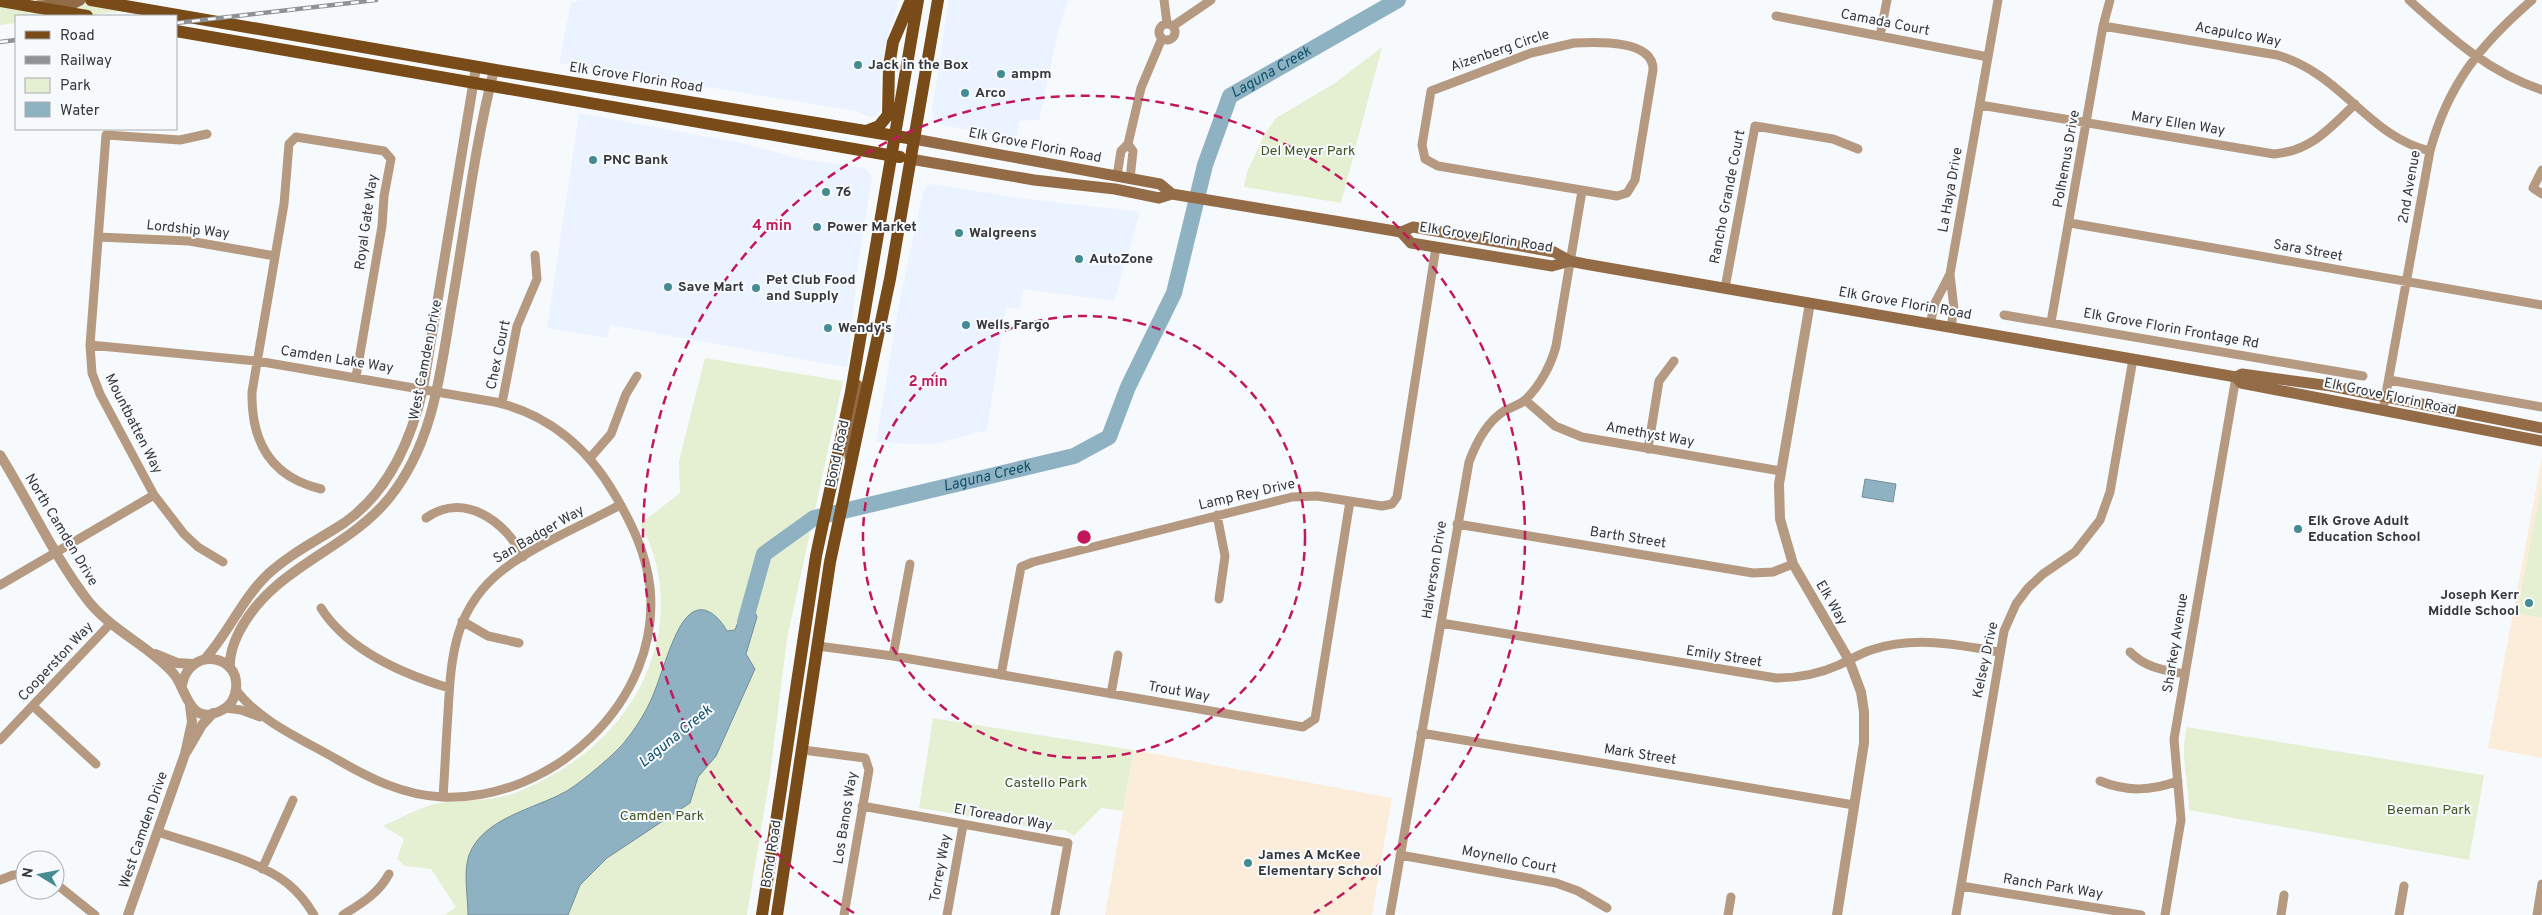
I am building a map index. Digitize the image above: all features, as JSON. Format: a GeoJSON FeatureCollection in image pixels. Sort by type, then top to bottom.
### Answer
{"type":"FeatureCollection","features":[{"type":"Feature","properties":{"kind":"main road"},"geometry":{"type":"LineString","coordinates":[[31,7],[54,3],[72,4],[80,0]]}},
{"type":"Feature","properties":{"kind":"main road","name":"Elk Grove Florin Road"},"geometry":{"type":"LineString","coordinates":[[91,0],[177,15]]}},
{"type":"Feature","properties":{"kind":"main road"},"geometry":{"type":"LineString","coordinates":[[866,131],[879,126],[888,115],[889,66],[894,42],[905,8],[911,0]]}},
{"type":"Feature","properties":{"kind":"main road","name":"Bond Road"},"geometry":{"type":"LineString","coordinates":[[762,915],[816,556],[853,375],[896,136],[918,0]]}},
{"type":"Feature","properties":{"kind":"main road","name":"Bond Road"},"geometry":{"type":"LineString","coordinates":[[777,915],[830,562],[890,279],[938,0]]}},
{"type":"Feature","properties":{"kind":"main road"},"geometry":{"type":"LineString","coordinates":[[0,1],[81,15]]}},
{"type":"Feature","properties":{"kind":"main road","name":"Elk Grove Florin Road"},"geometry":{"type":"LineString","coordinates":[[178,15],[476,67],[896,136],[1160,184],[1172,194]]}},
{"type":"Feature","properties":{"kind":"main road","name":"Elk Grove Florin Road"},"geometry":{"type":"LineString","coordinates":[[178,31],[910,159],[1158,198],[1172,194],[1401,232],[1413,228],[1554,252],[1570,262]]}},
{"type":"Feature","properties":{"kind":"main road"},"geometry":{"type":"LineString","coordinates":[[578,100],[605,96],[629,99],[638,94]]}},
{"type":"Feature","properties":{"kind":"main road"},"geometry":{"type":"LineString","coordinates":[[660,114],[663,108],[668,107],[681,110],[694,103]]}},
{"type":"Feature","properties":{"kind":"main road"},"geometry":{"type":"LineString","coordinates":[[1083,186],[1095,181],[1126,186],[1130,179]]}},
{"type":"Feature","properties":{"kind":"main road","name":"Elk Grove Florin Road"},"geometry":{"type":"LineString","coordinates":[[1401,232],[1412,243],[1552,266],[1570,262],[2236,377],[2242,374],[2331,386],[2542,428]]}},
{"type":"Feature","properties":{"kind":"main road"},"geometry":{"type":"LineString","coordinates":[[850,473],[849,438],[857,384],[853,375]]}},
{"type":"Feature","properties":{"kind":"main road","name":"Elk Grove Florin Road"},"geometry":{"type":"LineString","coordinates":[[2236,377],[2241,383],[2542,441]]}},
{"type":"Feature","properties":{"kind":"street"},"geometry":{"type":"LineString","coordinates":[[1162,38],[1168,40],[1176,32],[1170,25],[1164,0]]}},
{"type":"Feature","properties":{"kind":"street"},"geometry":{"type":"LineString","coordinates":[[1117,176],[1121,151],[1128,144],[1141,88],[1162,38],[1160,29],[1211,0]]}},
{"type":"Feature","properties":{"kind":"street"},"geometry":{"type":"LineString","coordinates":[[1880,36],[1886,0]]}},
{"type":"Feature","properties":{"kind":"street","name":"La Haya Drive"},"geometry":{"type":"LineString","coordinates":[[1930,324],[1935,303],[1950,274],[1998,0]]}},
{"type":"Feature","properties":{"kind":"street","name":"Polhemus Drive"},"geometry":{"type":"LineString","coordinates":[[2051,322],[2070,224],[2103,26],[2110,0]]}},
{"type":"Feature","properties":{"kind":"street"},"geometry":{"type":"LineString","coordinates":[[2409,0],[2474,57],[2514,80],[2542,90]]}},
{"type":"Feature","properties":{"kind":"street","name":"2nd Avenue"},"geometry":{"type":"LineString","coordinates":[[2383,410],[2430,151],[2441,116],[2450,94],[2474,57],[2490,39],[2532,0]]}},
{"type":"Feature","properties":{"kind":"street","name":"Camada Court"},"geometry":{"type":"LineString","coordinates":[[1776,16],[1988,57]]}},
{"type":"Feature","properties":{"kind":"street","name":"Acapulco Way"},"geometry":{"type":"LineString","coordinates":[[2103,26],[2287,58],[2321,75],[2391,135],[2410,145],[2430,151]]}},
{"type":"Feature","properties":{"kind":"street","name":"Aizenberg Circle"},"geometry":{"type":"LineString","coordinates":[[1574,42],[1637,48],[1646,52],[1652,60],[1653,70],[1633,185],[1627,193],[1617,196],[1582,191],[1432,164],[1425,159],[1422,150],[1431,91],[1552,46],[1574,42]]}},
{"type":"Feature","properties":{"kind":"street","name":"West Camden Drive"},"geometry":{"type":"LineString","coordinates":[[205,659],[215,647],[242,603],[270,573],[303,548],[346,521],[377,491],[396,464],[407,443],[423,389],[476,67]]}},
{"type":"Feature","properties":{"kind":"street","name":"West Camden Drive"},"geometry":{"type":"LineString","coordinates":[[230,668],[233,644],[243,625],[268,594],[300,566],[352,532],[389,499],[419,450],[437,391],[494,70]]}},
{"type":"Feature","properties":{"kind":"street","name":"Mary Ellen Way"},"geometry":{"type":"LineString","coordinates":[[1980,105],[2264,153],[2283,153],[2311,144],[2355,104]]}},
{"type":"Feature","properties":{"kind":"street","name":"Rancho Grande Court"},"geometry":{"type":"LineString","coordinates":[[1725,288],[1755,126],[1834,139],[1858,149]]}},
{"type":"Feature","properties":{"kind":"street","name":"Mountbatten Way"},"geometry":{"type":"LineString","coordinates":[[207,134],[180,140],[106,135],[90,345],[92,373],[100,394],[154,495],[184,534],[198,547],[223,562]]}},
{"type":"Feature","properties":{"kind":"street","name":"Royal Gate Way"},"geometry":{"type":"LineString","coordinates":[[320,489],[308,486],[287,475],[267,456],[257,437],[252,411],[257,361],[284,204],[289,144],[296,137],[384,151],[391,159],[384,196],[382,226],[356,377]]}},
{"type":"Feature","properties":{"kind":"street"},"geometry":{"type":"LineString","coordinates":[[1128,144],[1133,152],[1130,179]]}},
{"type":"Feature","properties":{"kind":"street"},"geometry":{"type":"LineString","coordinates":[[2542,170],[2534,188],[2542,194]]}},
{"type":"Feature","properties":{"kind":"street"},"geometry":{"type":"LineString","coordinates":[[1570,262],[1582,191]]}},
{"type":"Feature","properties":{"kind":"street","name":"Sara Street"},"geometry":{"type":"LineString","coordinates":[[2070,224],[2542,305]]}},
{"type":"Feature","properties":{"kind":"street","name":"Lordship Way"},"geometry":{"type":"LineString","coordinates":[[98,237],[189,241],[275,256]]}},
{"type":"Feature","properties":{"kind":"street","name":"Lamp Rey Drive"},"geometry":{"type":"LineString","coordinates":[[1001,675],[1021,567],[1033,562],[1217,515],[1302,496],[1382,506],[1392,504],[1397,497],[1436,247]]}},
{"type":"Feature","properties":{"kind":"street","name":"Chex Court"},"geometry":{"type":"LineString","coordinates":[[502,404],[517,326],[537,279],[535,256]]}},
{"type":"Feature","properties":{"kind":"street","name":"Halverson Drive"},"geometry":{"type":"LineString","coordinates":[[1390,915],[1469,462],[1477,443],[1495,419],[1525,400],[1546,373],[1554,353],[1570,262]]}},
{"type":"Feature","properties":{"kind":"street"},"geometry":{"type":"LineString","coordinates":[[1950,274],[1954,309],[1951,327]]}},
{"type":"Feature","properties":{"kind":"street","name":"Elk Way"},"geometry":{"type":"LineString","coordinates":[[1810,302],[1781,471],[1780,519],[1793,564],[1849,660],[1861,692],[1865,722],[1864,743],[1837,915]]}},
{"type":"Feature","properties":{"kind":"street","name":"Elk Grove Florin Frontage Rd"},"geometry":{"type":"LineString","coordinates":[[2004,315],[2364,376]]}},
{"type":"Feature","properties":{"kind":"street","name":"Camden Lake Way"},"geometry":{"type":"LineString","coordinates":[[90,345],[257,361],[437,391],[502,404],[530,414],[552,425],[590,458],[633,528],[646,562],[651,598],[646,646],[639,669],[628,692],[598,730],[568,755],[541,774],[495,791],[466,796],[443,797],[410,792],[373,780],[274,723],[246,702],[236,690]]}},
{"type":"Feature","properties":{"kind":"street","name":"Kelsey Drive"},"geometry":{"type":"LineString","coordinates":[[1956,915],[1987,740],[1989,710],[1999,652],[2007,622],[2022,596],[2043,574],[2083,544],[2095,529],[2104,511],[2110,492],[2133,359]]}},
{"type":"Feature","properties":{"kind":"street"},"geometry":{"type":"LineString","coordinates":[[1648,449],[1659,381],[1674,360]]}},
{"type":"Feature","properties":{"kind":"street"},"geometry":{"type":"LineString","coordinates":[[2331,386],[2333,371]]}},
{"type":"Feature","properties":{"kind":"street"},"geometry":{"type":"LineString","coordinates":[[590,458],[612,434],[626,394],[637,376]]}},
{"type":"Feature","properties":{"kind":"street","name":"Sharkey Avenue"},"geometry":{"type":"LineString","coordinates":[[2165,915],[2180,826],[2174,739],[2236,377]]}},
{"type":"Feature","properties":{"kind":"street"},"geometry":{"type":"LineString","coordinates":[[2389,380],[2542,407]]}},
{"type":"Feature","properties":{"kind":"street","name":"Amethyst Way"},"geometry":{"type":"LineString","coordinates":[[1525,400],[1547,420],[1573,434],[1648,449],[1781,471]]}},
{"type":"Feature","properties":{"kind":"street","name":"North Camden Drive"},"geometry":{"type":"LineString","coordinates":[[1,458],[57,552],[90,602],[110,624],[172,671],[182,685]]}},
{"type":"Feature","properties":{"kind":"street"},"geometry":{"type":"LineString","coordinates":[[0,585],[154,495]]}},
{"type":"Feature","properties":{"kind":"street","name":"Trout Way"},"geometry":{"type":"LineString","coordinates":[[818,646],[893,656],[1303,727],[1315,718],[1350,501]]}},
{"type":"Feature","properties":{"kind":"street","name":"San Badger Way"},"geometry":{"type":"LineString","coordinates":[[443,797],[453,647],[462,621],[473,602],[505,568],[620,505]]}},
{"type":"Feature","properties":{"kind":"street"},"geometry":{"type":"LineString","coordinates":[[426,518],[443,508],[453,507],[473,510],[491,519],[506,531],[523,557]]}},
{"type":"Feature","properties":{"kind":"street"},"geometry":{"type":"LineString","coordinates":[[1217,515],[1225,556],[1219,599]]}},
{"type":"Feature","properties":{"kind":"street","name":"Barth Street"},"geometry":{"type":"LineString","coordinates":[[1457,524],[1753,572],[1773,572],[1793,564]]}},
{"type":"Feature","properties":{"kind":"street"},"geometry":{"type":"LineString","coordinates":[[893,656],[910,564]]}},
{"type":"Feature","properties":{"kind":"street"},"geometry":{"type":"LineString","coordinates":[[321,608],[341,633],[357,645],[412,675],[449,688]]}},
{"type":"Feature","properties":{"kind":"street"},"geometry":{"type":"LineString","coordinates":[[462,621],[488,636],[519,643]]}},
{"type":"Feature","properties":{"kind":"street","name":"Emily Street"},"geometry":{"type":"LineString","coordinates":[[1441,623],[1766,678],[1808,676],[1827,670],[1870,650],[1906,642],[1942,642],[1999,652]]}},
{"type":"Feature","properties":{"kind":"street","name":"Cooperston Way"},"geometry":{"type":"LineString","coordinates":[[0,740],[110,624]]}},
{"type":"Feature","properties":{"kind":"street"},"geometry":{"type":"LineString","coordinates":[[2130,652],[2150,667],[2185,674]]}},
{"type":"Feature","properties":{"kind":"street","name":"North Camden Drive"},"geometry":{"type":"LineString","coordinates":[[149,653],[177,662],[193,664]]}},
{"type":"Feature","properties":{"kind":"street"},"geometry":{"type":"LineString","coordinates":[[1111,694],[1118,655]]}},
{"type":"Feature","properties":{"kind":"street"},"geometry":{"type":"LineString","coordinates":[[205,659],[218,660],[230,668],[236,682],[234,697],[226,708],[213,713],[201,712],[190,706],[183,693],[182,685],[187,670],[193,664],[205,659]]}},
{"type":"Feature","properties":{"kind":"street"},"geometry":{"type":"LineString","coordinates":[[33,706],[96,764]]}},
{"type":"Feature","properties":{"kind":"street","name":"West Camden Drive"},"geometry":{"type":"LineString","coordinates":[[128,915],[185,754],[192,722],[190,706]]}},
{"type":"Feature","properties":{"kind":"street","name":"Camden Lake Way"},"geometry":{"type":"LineString","coordinates":[[226,708],[241,710],[274,723]]}},
{"type":"Feature","properties":{"kind":"street","name":"West Camden Drive"},"geometry":{"type":"LineString","coordinates":[[185,754],[202,725],[213,713]]}},
{"type":"Feature","properties":{"kind":"street","name":"Mark Street"},"geometry":{"type":"LineString","coordinates":[[1421,733],[1854,805]]}},
{"type":"Feature","properties":{"kind":"street","name":"Los Banos Way"},"geometry":{"type":"LineString","coordinates":[[803,750],[865,758],[869,770],[844,915]]}},
{"type":"Feature","properties":{"kind":"street"},"geometry":{"type":"LineString","coordinates":[[2100,781],[2121,788],[2142,790],[2178,781]]}},
{"type":"Feature","properties":{"kind":"street"},"geometry":{"type":"LineString","coordinates":[[262,869],[293,800]]}},
{"type":"Feature","properties":{"kind":"street","name":"El Toreador Way"},"geometry":{"type":"LineString","coordinates":[[862,806],[1068,842],[1056,915]]}},
{"type":"Feature","properties":{"kind":"street","name":"Torrey Way"},"geometry":{"type":"LineString","coordinates":[[947,915],[963,825]]}},
{"type":"Feature","properties":{"kind":"street"},"geometry":{"type":"LineString","coordinates":[[158,832],[262,869],[278,877],[295,890],[314,915]]}},
{"type":"Feature","properties":{"kind":"street","name":"Moynello Court"},"geometry":{"type":"LineString","coordinates":[[1400,855],[1556,882],[1578,891],[1607,908]]}},
{"type":"Feature","properties":{"kind":"street"},"geometry":{"type":"LineString","coordinates":[[0,880],[15,874]]}},
{"type":"Feature","properties":{"kind":"street"},"geometry":{"type":"LineString","coordinates":[[343,915],[381,888],[389,874]]}},
{"type":"Feature","properties":{"kind":"street"},"geometry":{"type":"LineString","coordinates":[[2537,915],[2542,884]]}},
{"type":"Feature","properties":{"kind":"street","name":"Ranch Park Way"},"geometry":{"type":"LineString","coordinates":[[1962,886],[2077,911],[2141,915]]}},
{"type":"Feature","properties":{"kind":"street"},"geometry":{"type":"LineString","coordinates":[[2399,915],[2404,886]]}},
{"type":"Feature","properties":{"kind":"street"},"geometry":{"type":"LineString","coordinates":[[65,891],[95,915]]}},
{"type":"Feature","properties":{"kind":"street"},"geometry":{"type":"LineString","coordinates":[[2281,915],[2284,895]]}},
{"type":"Feature","properties":{"kind":"street"},"geometry":{"type":"LineString","coordinates":[[1728,915],[1731,898]]}},
{"type":"Feature","properties":{"kind":"shaded area"},"geometry":{"type":"Polygon","coordinates":[[[589,0],[899,0],[885,47],[880,75],[881,110],[875,117],[867,116],[856,111],[559,63],[571,2],[589,0]]]}},
{"type":"Feature","properties":{"kind":"shaded area"},"geometry":{"type":"Polygon","coordinates":[[[949,0],[1068,0],[1059,29],[1039,120],[1019,121],[1016,139],[937,124],[933,119],[932,110],[949,0]]]}},
{"type":"Feature","properties":{"kind":"shaded area"},"geometry":{"type":"Polygon","coordinates":[[[579,113],[741,143],[805,160],[865,168],[872,177],[858,267],[847,367],[610,325],[607,338],[547,328],[579,113]]]}},
{"type":"Feature","properties":{"kind":"shaded area"},"geometry":{"type":"Polygon","coordinates":[[[932,184],[1020,198],[1140,212],[1114,301],[1023,289],[1020,309],[1006,307],[987,430],[934,444],[882,443],[876,441],[899,303],[923,192],[927,186],[932,184]]]}},
{"type":"Feature","properties":{"kind":"shaded area","name":"Joseph Kerr Middle School"},"geometry":{"type":"Polygon","coordinates":[[[2542,457],[2542,758],[2488,748],[2542,457]]]}},
{"type":"Feature","properties":{"kind":"shaded area","name":"James A McKee Elementary School"},"geometry":{"type":"Polygon","coordinates":[[[1134,750],[1392,798],[1372,915],[1105,915],[1134,750]]]}},
{"type":"Feature","properties":{"kind":"green space"},"geometry":{"type":"Polygon","coordinates":[[[0,0],[122,0],[165,7],[89,15],[15,15],[15,23],[0,25],[0,0]]]}},
{"type":"Feature","properties":{"kind":"green space","name":"Del Meyer Park"},"geometry":{"type":"Polygon","coordinates":[[[1382,47],[1341,203],[1244,187],[1247,172],[1264,135],[1276,118],[1335,83],[1382,47]]]}},
{"type":"Feature","properties":{"kind":"green space","name":"Camden Park"},"geometry":{"type":"Polygon","coordinates":[[[705,358],[843,381],[787,639],[770,776],[747,915],[445,915],[456,907],[431,869],[405,866],[397,859],[404,839],[383,826],[433,804],[501,797],[537,783],[581,756],[607,733],[628,707],[650,664],[657,641],[660,617],[657,569],[650,546],[640,524],[680,493],[679,461],[705,358]]]}},
{"type":"Feature","properties":{"kind":"green space"},"geometry":{"type":"Polygon","coordinates":[[[2542,484],[2542,618],[2517,613],[2542,484]]]}},
{"type":"Feature","properties":{"kind":"green space","name":"Castello Park"},"geometry":{"type":"Polygon","coordinates":[[[933,718],[1134,750],[1123,811],[1101,808],[1074,836],[1065,830],[1048,830],[919,808],[933,718]]]}},
{"type":"Feature","properties":{"kind":"green space","name":"Beeman Park"},"geometry":{"type":"Polygon","coordinates":[[[2187,727],[2484,775],[2469,860],[2189,810],[2184,758],[2187,727]]]}},
{"type":"Feature","properties":{"kind":"water"},"geometry":{"type":"Polygon","coordinates":[[[1865,479],[1896,484],[1893,502],[1862,497],[1865,479]]]}},
{"type":"Feature","properties":{"kind":"water"},"geometry":{"type":"Polygon","coordinates":[[[751,602],[757,617],[746,654],[755,669],[716,756],[698,777],[690,803],[607,858],[580,885],[568,915],[468,915],[466,869],[469,855],[476,842],[497,823],[565,792],[597,768],[622,745],[648,707],[672,643],[689,615],[695,611],[706,610],[720,621],[727,631],[735,630],[742,611],[751,602]]]}},
{"type":"Feature","properties":{"kind":"waterway","name":"Laguna Creek"},"geometry":{"type":"LineString","coordinates":[[745,622],[764,554],[814,518],[1074,456],[1109,437],[1128,387],[1174,293],[1205,165],[1230,96],[1398,0]]}},
{"type":"Feature","properties":{"kind":"railway"},"geometry":{"type":"LineString","coordinates":[[178,23],[376,0]]}},
{"type":"Feature","properties":{"kind":"railway"},"geometry":{"type":"LineString","coordinates":[[0,42],[15,40]]}},
{"type":"Feature","properties":{"kind":"place","name":"Jack in the Box"},"geometry":{"type":"Point","coordinates":[858,65]}},
{"type":"Feature","properties":{"kind":"place","name":"ampm"},"geometry":{"type":"Point","coordinates":[1001,74]}},
{"type":"Feature","properties":{"kind":"place","name":"Arco"},"geometry":{"type":"Point","coordinates":[965,93]}},
{"type":"Feature","properties":{"kind":"place","name":"PNC Bank"},"geometry":{"type":"Point","coordinates":[593,160]}},
{"type":"Feature","properties":{"kind":"place","name":"76"},"geometry":{"type":"Point","coordinates":[826,192]}},
{"type":"Feature","properties":{"kind":"place","name":"Power Market"},"geometry":{"type":"Point","coordinates":[817,227]}},
{"type":"Feature","properties":{"kind":"place","name":"Walgreens"},"geometry":{"type":"Point","coordinates":[959,233]}},
{"type":"Feature","properties":{"kind":"place","name":"AutoZone"},"geometry":{"type":"Point","coordinates":[1079,259]}},
{"type":"Feature","properties":{"kind":"place","name":"Save Mart"},"geometry":{"type":"Point","coordinates":[668,287]}},
{"type":"Feature","properties":{"kind":"place","name":"Pet Club Food and Supply"},"geometry":{"type":"Point","coordinates":[756,288]}},
{"type":"Feature","properties":{"kind":"place","name":"Wells Fargo"},"geometry":{"type":"Point","coordinates":[966,325]}},
{"type":"Feature","properties":{"kind":"place","name":"Wendy's"},"geometry":{"type":"Point","coordinates":[828,328]}},
{"type":"Feature","properties":{"kind":"place","name":"Elk Grove Adult Education School"},"geometry":{"type":"Point","coordinates":[2298,529]}},
{"type":"Feature","properties":{"kind":"place","name":"Joseph Kerr Middle School"},"geometry":{"type":"Point","coordinates":[2529,603]}},
{"type":"Feature","properties":{"kind":"place","name":"James A McKee Elementary School"},"geometry":{"type":"Point","coordinates":[1248,863]}}]}
